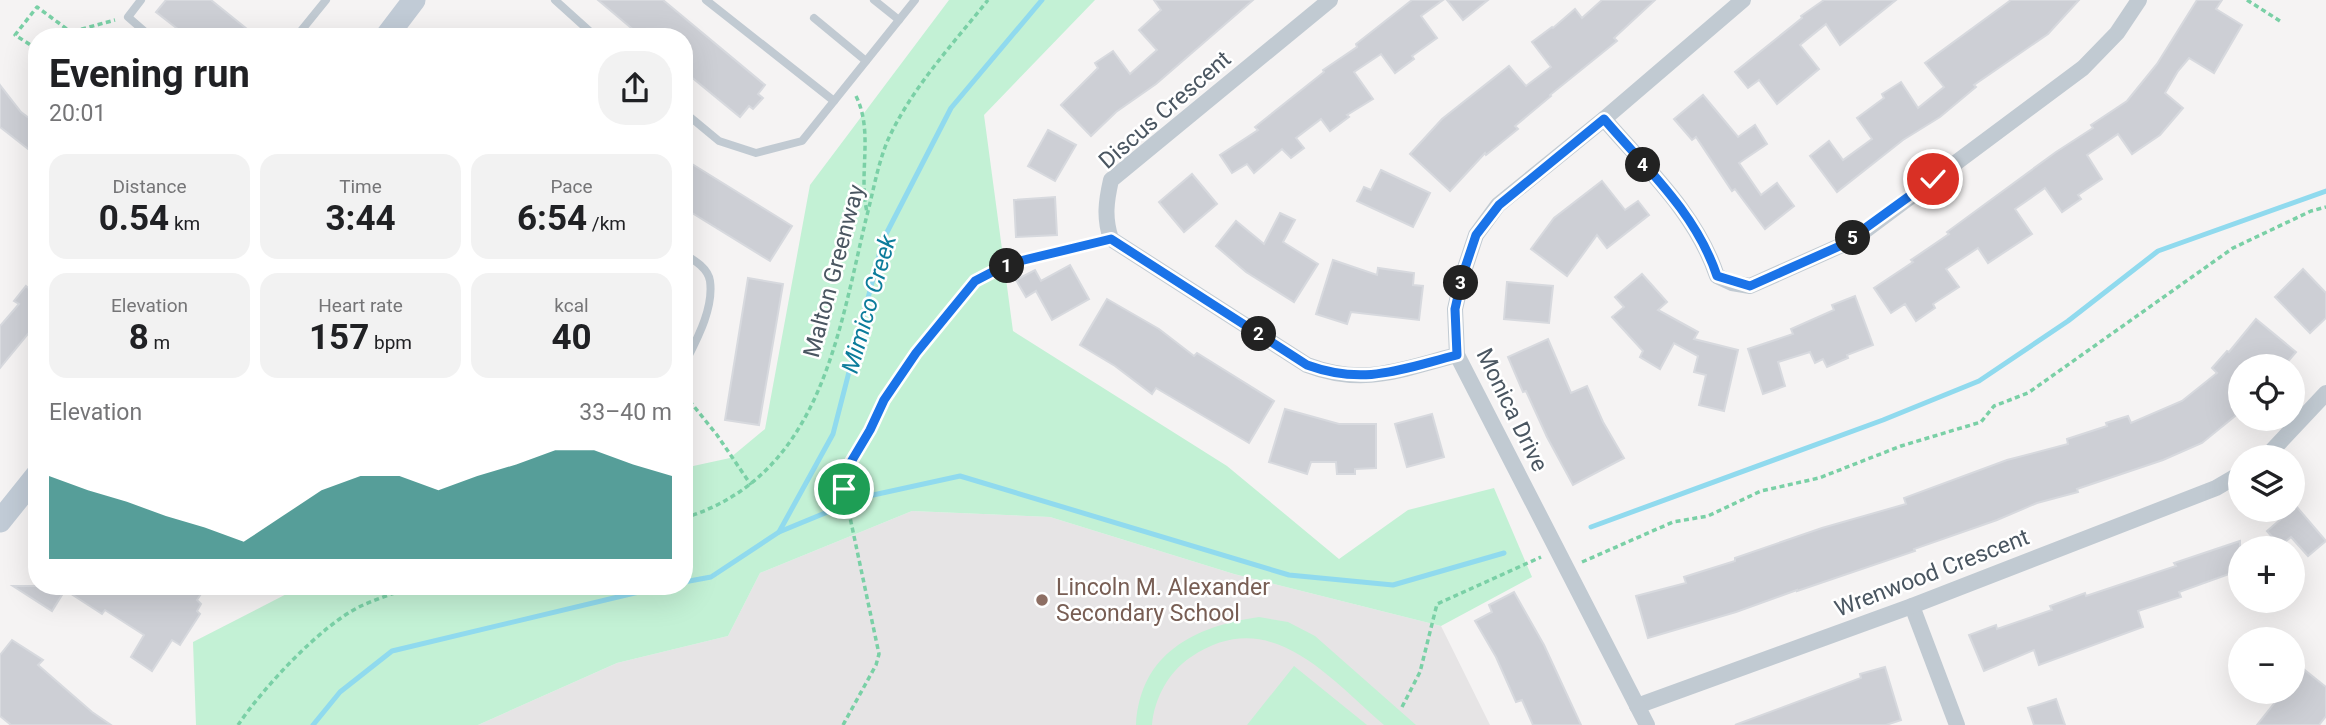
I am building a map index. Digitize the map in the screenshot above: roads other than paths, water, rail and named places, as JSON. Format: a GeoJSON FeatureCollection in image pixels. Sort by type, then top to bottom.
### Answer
{"type":"FeatureCollection","features":[{"type":"Feature","properties":{"kind":"main road"},"geometry":{"type":"LineString","coordinates":[[393,28],[414,0]]}},
{"type":"Feature","properties":{"kind":"main road"},"geometry":{"type":"LineString","coordinates":[[0,521],[28,486]]}},
{"type":"Feature","properties":{"kind":"street","name":"Discus Crescent"},"geometry":{"type":"LineString","coordinates":[[1330,0],[1111,180],[1105,206],[1111,239],[1307,365],[1331,374],[1382,374],[1457,355]]}},
{"type":"Feature","properties":{"kind":"street","name":"Monica Drive"},"geometry":{"type":"LineString","coordinates":[[1647,725],[1457,355],[1455,309],[1476,235],[1499,205],[1743,0]]}},
{"type":"Feature","properties":{"kind":"street"},"geometry":{"type":"LineString","coordinates":[[1604,119],[1688,216],[1709,251],[1717,276],[1750,286],[1842,245],[1870,226],[2083,68],[2117,33],[2139,0]]}},
{"type":"Feature","properties":{"kind":"street"},"geometry":{"type":"LineString","coordinates":[[2277,445],[2326,393]]}},
{"type":"Feature","properties":{"kind":"street","name":"Wrenwood Crescent"},"geometry":{"type":"LineString","coordinates":[[1637,706],[1912,606],[2228,481]]}},
{"type":"Feature","properties":{"kind":"street"},"geometry":{"type":"LineString","coordinates":[[1912,606],[1957,725]]}},
{"type":"Feature","properties":{"kind":"lane"},"geometry":{"type":"LineString","coordinates":[[141,0],[128,17],[141,28]]}},
{"type":"Feature","properties":{"kind":"lane"},"geometry":{"type":"LineString","coordinates":[[303,28],[326,0]]}},
{"type":"Feature","properties":{"kind":"lane"},"geometry":{"type":"LineString","coordinates":[[555,0],[586,28]]}},
{"type":"Feature","properties":{"kind":"lane"},"geometry":{"type":"LineString","coordinates":[[706,0],[834,101]]}},
{"type":"Feature","properties":{"kind":"lane"},"geometry":{"type":"LineString","coordinates":[[874,0],[899,20]]}},
{"type":"Feature","properties":{"kind":"lane"},"geometry":{"type":"LineString","coordinates":[[693,119],[719,141],[756,153],[802,141],[915,0]]}},
{"type":"Feature","properties":{"kind":"lane"},"geometry":{"type":"LineString","coordinates":[[814,18],[866,61]]}},
{"type":"Feature","properties":{"kind":"lane"},"geometry":{"type":"LineString","coordinates":[[693,260],[700,264],[710,280],[706,320],[693,347]]}},
{"type":"Feature","properties":{"kind":"waterway","name":"Mimico Creek"},"geometry":{"type":"LineString","coordinates":[[693,580],[711,577],[779,532],[833,434],[883,240],[951,108],[1042,0]]}},
{"type":"Feature","properties":{"kind":"waterway"},"geometry":{"type":"LineString","coordinates":[[1591,527],[1883,420],[1979,381],[2068,321],[2158,251],[2326,191]]}},
{"type":"Feature","properties":{"kind":"waterway"},"geometry":{"type":"LineString","coordinates":[[779,532],[864,497],[960,476],[1289,575],[1393,585],[1504,553]]}},
{"type":"Feature","properties":{"kind":"waterway","name":"Mimico Creek"},"geometry":{"type":"LineString","coordinates":[[313,725],[340,692],[392,651],[626,595]]}},
{"type":"Feature","properties":{"kind":"place","name":"Lincoln M. Alexander Secondary School"},"geometry":{"type":"Point","coordinates":[1042,600]}}]}
